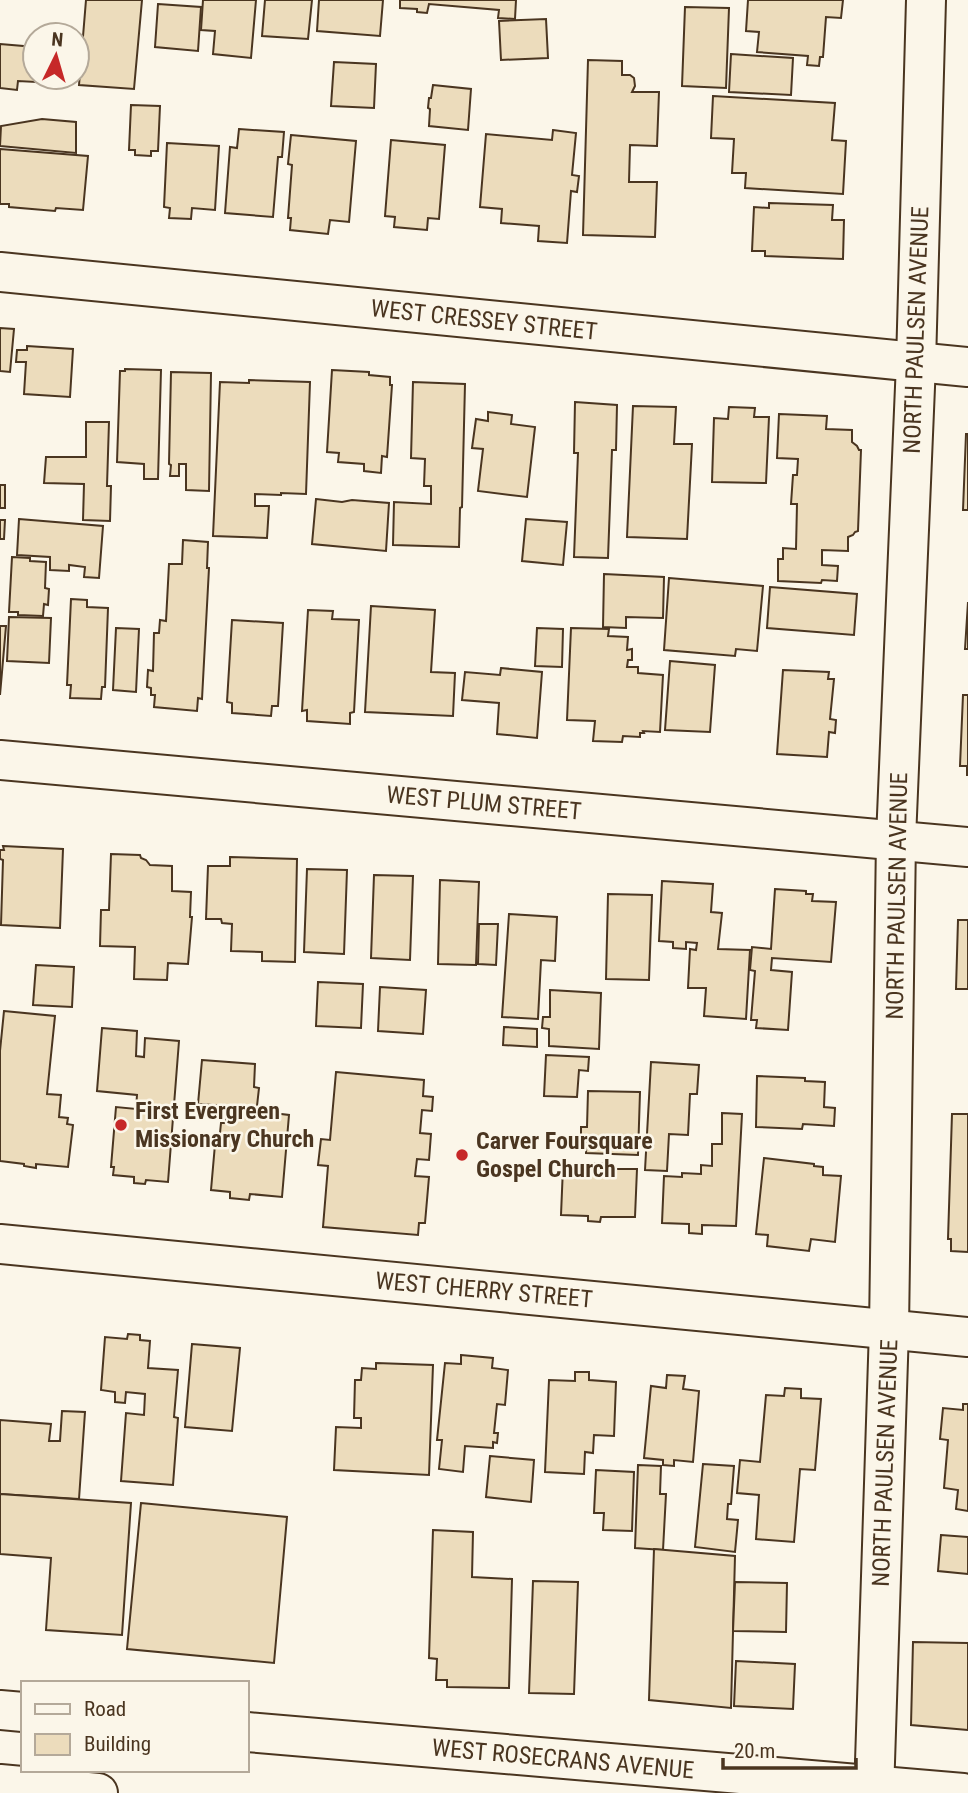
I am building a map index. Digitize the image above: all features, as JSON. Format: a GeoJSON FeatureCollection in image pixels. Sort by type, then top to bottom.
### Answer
{"type":"FeatureCollection","features":[{"type":"Feature","properties":{"kind":"street","name":"NORTH PAULSEN AVENUE"},"geometry":{"type":"LineString","coordinates":[[874,1789],[889,1329],[896,839],[916,363],[926,0]]}},
{"type":"Feature","properties":{"kind":"street","name":"WEST CRESSEY STREET"},"geometry":{"type":"LineString","coordinates":[[0,272],[968,367]]}},
{"type":"Feature","properties":{"kind":"street","name":"WEST PLUM STREET"},"geometry":{"type":"LineString","coordinates":[[0,760],[968,847]]}},
{"type":"Feature","properties":{"kind":"street","name":"WEST CHERRY STREET"},"geometry":{"type":"LineString","coordinates":[[0,1244],[968,1337]]}},
{"type":"Feature","properties":{"kind":"street"},"geometry":{"type":"LineString","coordinates":[[0,1710],[21,1712]]}},
{"type":"Feature","properties":{"kind":"street","name":"WEST ROSECRANS AVENUE"},"geometry":{"type":"LineString","coordinates":[[248,1732],[874,1789],[963,1793]]}},
{"type":"Feature","properties":{"kind":"street"},"geometry":{"type":"LineString","coordinates":[[0,1784],[99,1793]]}},
{"type":"Feature","properties":{"kind":"building"},"geometry":{"type":"Polygon","coordinates":[[[86,0],[142,0],[134,89],[91,86],[91,21],[84,21],[86,0]]]}},
{"type":"Feature","properties":{"kind":"building"},"geometry":{"type":"Polygon","coordinates":[[[203,0],[256,0],[251,58],[213,54],[215,31],[201,30],[203,0]]]}},
{"type":"Feature","properties":{"kind":"building"},"geometry":{"type":"Polygon","coordinates":[[[265,0],[312,0],[308,39],[262,36],[265,0]]]}},
{"type":"Feature","properties":{"kind":"building"},"geometry":{"type":"Polygon","coordinates":[[[319,0],[383,0],[380,36],[317,31],[319,0]]]}},
{"type":"Feature","properties":{"kind":"building"},"geometry":{"type":"Polygon","coordinates":[[[400,0],[516,0],[515,19],[498,18],[499,10],[429,4],[427,13],[417,12],[417,9],[400,8],[400,0]]]}},
{"type":"Feature","properties":{"kind":"building"},"geometry":{"type":"Polygon","coordinates":[[[748,0],[843,0],[841,18],[826,17],[823,57],[820,57],[819,66],[807,65],[808,56],[757,52],[759,32],[746,31],[748,0]]]}},
{"type":"Feature","properties":{"kind":"building"},"geometry":{"type":"Polygon","coordinates":[[[158,4],[201,7],[198,51],[155,47],[158,4]]]}},
{"type":"Feature","properties":{"kind":"building"},"geometry":{"type":"Polygon","coordinates":[[[685,7],[729,8],[726,88],[682,86],[685,7]]]}},
{"type":"Feature","properties":{"kind":"building"},"geometry":{"type":"Polygon","coordinates":[[[546,19],[548,58],[501,60],[499,21],[546,19]]]}},
{"type":"Feature","properties":{"kind":"building"},"geometry":{"type":"Polygon","coordinates":[[[0,44],[21,46],[21,81],[18,81],[17,90],[0,88],[0,44]]]}},
{"type":"Feature","properties":{"kind":"building"},"geometry":{"type":"Polygon","coordinates":[[[731,54],[793,58],[791,95],[729,92],[731,54]]]}},
{"type":"Feature","properties":{"kind":"building"},"geometry":{"type":"Polygon","coordinates":[[[588,60],[622,61],[622,75],[634,78],[635,86],[632,92],[659,92],[657,146],[630,145],[629,182],[657,182],[655,237],[583,235],[588,60]]]}},
{"type":"Feature","properties":{"kind":"building"},"geometry":{"type":"Polygon","coordinates":[[[334,62],[376,64],[374,108],[331,106],[334,62]]]}},
{"type":"Feature","properties":{"kind":"building"},"geometry":{"type":"Polygon","coordinates":[[[433,85],[471,89],[468,130],[429,126],[428,108],[433,85]]]}},
{"type":"Feature","properties":{"kind":"building"},"geometry":{"type":"Polygon","coordinates":[[[713,96],[835,103],[832,140],[846,141],[843,194],[745,188],[746,173],[732,173],[734,139],[711,138],[713,96]]]}},
{"type":"Feature","properties":{"kind":"building"},"geometry":{"type":"Polygon","coordinates":[[[131,105],[160,106],[158,151],[151,151],[151,156],[135,155],[135,150],[129,150],[131,105]]]}},
{"type":"Feature","properties":{"kind":"building"},"geometry":{"type":"Polygon","coordinates":[[[42,119],[76,122],[76,153],[0,146],[1,126],[42,119]]]}},
{"type":"Feature","properties":{"kind":"building"},"geometry":{"type":"Polygon","coordinates":[[[239,129],[284,132],[282,157],[278,157],[273,217],[225,213],[230,147],[237,148],[239,129]]]}},
{"type":"Feature","properties":{"kind":"building"},"geometry":{"type":"Polygon","coordinates":[[[553,130],[576,133],[572,175],[579,176],[577,192],[571,191],[567,243],[538,241],[539,226],[501,223],[502,209],[480,207],[486,134],[552,140],[553,130]]]}},
{"type":"Feature","properties":{"kind":"building"},"geometry":{"type":"Polygon","coordinates":[[[291,135],[356,141],[349,222],[330,220],[328,234],[290,230],[291,218],[288,218],[292,165],[288,164],[291,135]]]}},
{"type":"Feature","properties":{"kind":"building"},"geometry":{"type":"Polygon","coordinates":[[[391,140],[445,145],[439,219],[428,218],[427,230],[394,227],[395,217],[385,216],[391,140]]]}},
{"type":"Feature","properties":{"kind":"building"},"geometry":{"type":"Polygon","coordinates":[[[167,143],[219,146],[215,210],[192,208],[191,219],[169,218],[170,208],[164,207],[167,143]]]}},
{"type":"Feature","properties":{"kind":"building"},"geometry":{"type":"Polygon","coordinates":[[[0,149],[88,156],[83,210],[56,208],[55,211],[0,204],[0,149]]]}},
{"type":"Feature","properties":{"kind":"building"},"geometry":{"type":"Polygon","coordinates":[[[769,203],[833,205],[832,220],[844,220],[843,259],[765,256],[765,251],[752,251],[754,207],[769,208],[769,203]]]}},
{"type":"Feature","properties":{"kind":"building"},"geometry":{"type":"Polygon","coordinates":[[[0,328],[14,329],[10,372],[0,371],[0,328]]]}},
{"type":"Feature","properties":{"kind":"building"},"geometry":{"type":"Polygon","coordinates":[[[27,346],[73,349],[70,397],[24,394],[26,362],[16,362],[17,350],[27,350],[27,346]]]}},
{"type":"Feature","properties":{"kind":"building"},"geometry":{"type":"Polygon","coordinates":[[[161,370],[158,479],[144,479],[144,464],[117,462],[120,371],[161,370]]]}},
{"type":"Feature","properties":{"kind":"building"},"geometry":{"type":"Polygon","coordinates":[[[332,370],[369,372],[369,375],[390,377],[392,385],[387,457],[382,456],[381,473],[364,471],[364,464],[338,462],[339,453],[327,452],[332,370]]]}},
{"type":"Feature","properties":{"kind":"building"},"geometry":{"type":"Polygon","coordinates":[[[171,372],[211,373],[209,491],[186,490],[186,464],[179,464],[179,476],[170,476],[171,372]]]}},
{"type":"Feature","properties":{"kind":"building"},"geometry":{"type":"Polygon","coordinates":[[[249,380],[310,382],[306,494],[255,494],[255,506],[269,506],[267,538],[213,536],[220,382],[249,383],[249,380]]]}},
{"type":"Feature","properties":{"kind":"building"},"geometry":{"type":"Polygon","coordinates":[[[413,382],[465,384],[459,547],[393,545],[394,502],[431,504],[431,486],[424,486],[425,459],[411,458],[413,382]]]}},
{"type":"Feature","properties":{"kind":"building"},"geometry":{"type":"Polygon","coordinates":[[[575,402],[617,405],[616,450],[612,450],[608,558],[574,557],[578,453],[574,453],[575,402]]]}},
{"type":"Feature","properties":{"kind":"building"},"geometry":{"type":"Polygon","coordinates":[[[633,406],[676,407],[674,444],[692,444],[687,539],[627,537],[633,406]]]}},
{"type":"Feature","properties":{"kind":"building"},"geometry":{"type":"Polygon","coordinates":[[[729,407],[755,408],[754,417],[769,417],[766,483],[712,482],[714,418],[728,419],[729,407]]]}},
{"type":"Feature","properties":{"kind":"building"},"geometry":{"type":"Polygon","coordinates":[[[488,412],[512,415],[511,424],[535,427],[527,497],[478,491],[483,449],[472,448],[476,419],[488,421],[488,412]]]}},
{"type":"Feature","properties":{"kind":"building"},"geometry":{"type":"Polygon","coordinates":[[[779,414],[827,416],[826,429],[852,430],[852,442],[861,450],[858,531],[848,537],[848,551],[822,550],[822,565],[838,566],[837,581],[778,581],[778,559],[783,559],[783,548],[796,549],[797,504],[791,504],[793,475],[797,475],[798,459],[777,458],[779,414]]]}},
{"type":"Feature","properties":{"kind":"building"},"geometry":{"type":"Polygon","coordinates":[[[86,422],[109,422],[107,486],[111,486],[110,521],[83,520],[84,484],[44,483],[46,457],[86,457],[86,422]]]}},
{"type":"Feature","properties":{"kind":"building"},"geometry":{"type":"Polygon","coordinates":[[[966,434],[968,510],[963,510],[966,434]]]}},
{"type":"Feature","properties":{"kind":"building"},"geometry":{"type":"Polygon","coordinates":[[[0,485],[5,485],[5,508],[0,508],[0,485]]]}},
{"type":"Feature","properties":{"kind":"building"},"geometry":{"type":"Polygon","coordinates":[[[316,499],[389,503],[386,551],[312,544],[316,499]]]}},
{"type":"Feature","properties":{"kind":"building"},"geometry":{"type":"Polygon","coordinates":[[[19,519],[103,526],[99,578],[84,577],[85,567],[69,565],[69,571],[50,570],[50,557],[17,555],[19,519]]]}},
{"type":"Feature","properties":{"kind":"building"},"geometry":{"type":"Polygon","coordinates":[[[526,519],[567,522],[563,565],[522,561],[526,519]]]}},
{"type":"Feature","properties":{"kind":"building"},"geometry":{"type":"Polygon","coordinates":[[[0,520],[5,520],[4,539],[0,539],[0,520]]]}},
{"type":"Feature","properties":{"kind":"building"},"geometry":{"type":"Polygon","coordinates":[[[183,540],[208,542],[202,699],[198,698],[197,711],[154,707],[155,695],[151,695],[151,688],[147,687],[148,670],[153,671],[154,633],[159,633],[160,620],[166,621],[169,564],[182,564],[183,540]]]}},
{"type":"Feature","properties":{"kind":"building"},"geometry":{"type":"Polygon","coordinates":[[[12,557],[46,562],[45,588],[49,589],[48,605],[44,604],[43,616],[9,612],[12,557]]]}},
{"type":"Feature","properties":{"kind":"building"},"geometry":{"type":"Polygon","coordinates":[[[604,574],[664,577],[663,618],[626,617],[626,628],[603,627],[604,574]]]}},
{"type":"Feature","properties":{"kind":"building"},"geometry":{"type":"Polygon","coordinates":[[[669,578],[763,586],[757,651],[736,649],[735,656],[664,650],[669,578]]]}},
{"type":"Feature","properties":{"kind":"building"},"geometry":{"type":"Polygon","coordinates":[[[770,587],[857,594],[854,635],[767,628],[770,587]]]}},
{"type":"Feature","properties":{"kind":"building"},"geometry":{"type":"Polygon","coordinates":[[[71,599],[87,600],[87,607],[108,608],[105,687],[102,687],[101,699],[70,698],[71,685],[67,685],[71,599]]]}},
{"type":"Feature","properties":{"kind":"building"},"geometry":{"type":"Polygon","coordinates":[[[968,602],[968,649],[965,649],[968,602]]]}},
{"type":"Feature","properties":{"kind":"building"},"geometry":{"type":"Polygon","coordinates":[[[371,606],[435,610],[431,672],[455,673],[453,716],[365,712],[371,606]]]}},
{"type":"Feature","properties":{"kind":"building"},"geometry":{"type":"Polygon","coordinates":[[[308,610],[333,611],[332,619],[359,620],[354,712],[350,713],[350,724],[307,721],[307,710],[302,711],[308,610]]]}},
{"type":"Feature","properties":{"kind":"building"},"geometry":{"type":"Polygon","coordinates":[[[9,617],[51,618],[49,663],[7,661],[9,617]]]}},
{"type":"Feature","properties":{"kind":"building"},"geometry":{"type":"Polygon","coordinates":[[[232,620],[283,623],[278,706],[272,706],[271,716],[232,713],[232,703],[227,702],[232,620]]]}},
{"type":"Feature","properties":{"kind":"building"},"geometry":{"type":"Polygon","coordinates":[[[0,626],[6,626],[0,695],[0,626]]]}},
{"type":"Feature","properties":{"kind":"building"},"geometry":{"type":"Polygon","coordinates":[[[116,628],[139,629],[136,692],[113,690],[116,628]]]}},
{"type":"Feature","properties":{"kind":"building"},"geometry":{"type":"Polygon","coordinates":[[[537,628],[563,629],[562,667],[535,666],[537,628]]]}},
{"type":"Feature","properties":{"kind":"building"},"geometry":{"type":"Polygon","coordinates":[[[571,628],[609,629],[608,636],[628,637],[627,650],[632,649],[632,660],[628,660],[627,667],[638,667],[638,673],[663,675],[660,732],[643,731],[640,737],[623,736],[622,742],[593,741],[595,721],[567,720],[571,628]]]}},
{"type":"Feature","properties":{"kind":"building"},"geometry":{"type":"Polygon","coordinates":[[[670,661],[715,665],[710,732],[665,730],[670,661]]]}},
{"type":"Feature","properties":{"kind":"building"},"geometry":{"type":"Polygon","coordinates":[[[501,668],[542,672],[537,738],[497,734],[499,703],[462,700],[465,672],[500,675],[501,668]]]}},
{"type":"Feature","properties":{"kind":"building"},"geometry":{"type":"Polygon","coordinates":[[[783,670],[829,672],[828,679],[834,679],[830,719],[836,720],[835,733],[829,732],[827,757],[777,754],[783,670]]]}},
{"type":"Feature","properties":{"kind":"building"},"geometry":{"type":"Polygon","coordinates":[[[963,695],[968,695],[968,775],[967,766],[960,766],[963,695]]]}},
{"type":"Feature","properties":{"kind":"building"},"geometry":{"type":"Polygon","coordinates":[[[3,846],[63,849],[60,928],[1,925],[3,860],[0,859],[0,850],[4,850],[3,846]]]}},
{"type":"Feature","properties":{"kind":"building"},"geometry":{"type":"Polygon","coordinates":[[[111,854],[140,855],[150,865],[172,866],[172,891],[191,892],[188,964],[168,963],[167,980],[134,979],[135,947],[100,946],[101,910],[109,910],[111,854]]]}},
{"type":"Feature","properties":{"kind":"building"},"geometry":{"type":"Polygon","coordinates":[[[230,857],[297,859],[295,962],[262,961],[262,952],[231,951],[232,924],[222,923],[221,919],[206,919],[208,866],[230,866],[230,857]]]}},
{"type":"Feature","properties":{"kind":"building"},"geometry":{"type":"Polygon","coordinates":[[[307,869],[347,870],[344,954],[304,952],[307,869]]]}},
{"type":"Feature","properties":{"kind":"building"},"geometry":{"type":"Polygon","coordinates":[[[374,875],[413,876],[410,960],[371,958],[374,875]]]}},
{"type":"Feature","properties":{"kind":"building"},"geometry":{"type":"Polygon","coordinates":[[[440,880],[479,882],[476,965],[438,964],[440,880]]]}},
{"type":"Feature","properties":{"kind":"building"},"geometry":{"type":"Polygon","coordinates":[[[662,881],[713,884],[711,912],[722,913],[718,949],[750,950],[746,1019],[704,1016],[706,988],[688,988],[690,949],[696,950],[697,943],[686,942],[686,949],[673,948],[673,942],[659,941],[662,881]]]}},
{"type":"Feature","properties":{"kind":"building"},"geometry":{"type":"Polygon","coordinates":[[[775,889],[806,891],[806,894],[813,894],[812,901],[836,902],[831,962],[772,958],[771,970],[792,972],[788,1030],[756,1028],[757,1020],[751,1020],[755,971],[750,970],[752,947],[771,949],[775,889]]]}},
{"type":"Feature","properties":{"kind":"building"},"geometry":{"type":"Polygon","coordinates":[[[608,894],[652,895],[649,980],[606,979],[608,894]]]}},
{"type":"Feature","properties":{"kind":"building"},"geometry":{"type":"Polygon","coordinates":[[[509,914],[557,917],[555,961],[541,960],[538,1019],[502,1017],[509,914]]]}},
{"type":"Feature","properties":{"kind":"building"},"geometry":{"type":"Polygon","coordinates":[[[958,920],[968,920],[968,989],[956,989],[958,920]]]}},
{"type":"Feature","properties":{"kind":"building"},"geometry":{"type":"Polygon","coordinates":[[[479,924],[498,924],[496,965],[478,964],[479,924]]]}},
{"type":"Feature","properties":{"kind":"building"},"geometry":{"type":"Polygon","coordinates":[[[36,965],[74,967],[72,1007],[33,1005],[36,965]]]}},
{"type":"Feature","properties":{"kind":"building"},"geometry":{"type":"Polygon","coordinates":[[[318,982],[363,984],[361,1028],[316,1026],[318,982]]]}},
{"type":"Feature","properties":{"kind":"building"},"geometry":{"type":"Polygon","coordinates":[[[380,987],[426,990],[423,1034],[378,1031],[380,987]]]}},
{"type":"Feature","properties":{"kind":"building"},"geometry":{"type":"Polygon","coordinates":[[[550,990],[601,993],[599,1049],[549,1046],[549,1029],[542,1028],[543,1017],[550,1017],[550,990]]]}},
{"type":"Feature","properties":{"kind":"building"},"geometry":{"type":"Polygon","coordinates":[[[4,1011],[55,1016],[47,1094],[61,1095],[59,1117],[68,1118],[67,1124],[73,1125],[68,1167],[36,1164],[36,1168],[0,1161],[0,1051],[4,1011]]]}},
{"type":"Feature","properties":{"kind":"building"},"geometry":{"type":"Polygon","coordinates":[[[504,1027],[537,1029],[537,1047],[503,1045],[504,1027]]]}},
{"type":"Feature","properties":{"kind":"building"},"geometry":{"type":"Polygon","coordinates":[[[102,1028],[137,1031],[136,1056],[144,1057],[145,1038],[179,1041],[168,1182],[146,1180],[145,1184],[134,1183],[134,1177],[113,1175],[114,1167],[111,1167],[116,1107],[136,1109],[137,1095],[97,1091],[102,1028]]]}},
{"type":"Feature","properties":{"kind":"building"},"geometry":{"type":"Polygon","coordinates":[[[546,1055],[589,1057],[588,1071],[579,1070],[577,1097],[544,1096],[546,1055]]]}},
{"type":"Feature","properties":{"kind":"building"},"geometry":{"type":"Polygon","coordinates":[[[202,1060],[255,1064],[254,1087],[259,1088],[257,1106],[265,1107],[264,1112],[289,1115],[282,1197],[250,1194],[249,1200],[230,1198],[230,1192],[211,1190],[216,1133],[220,1133],[221,1123],[226,1123],[227,1106],[198,1104],[202,1060]]]}},
{"type":"Feature","properties":{"kind":"building"},"geometry":{"type":"Polygon","coordinates":[[[651,1062],[699,1065],[697,1094],[690,1094],[688,1135],[669,1134],[667,1171],[645,1170],[651,1062]]]}},
{"type":"Feature","properties":{"kind":"building"},"geometry":{"type":"Polygon","coordinates":[[[336,1072],[424,1080],[423,1096],[433,1097],[432,1111],[422,1110],[420,1133],[431,1134],[429,1160],[417,1159],[415,1176],[429,1177],[425,1223],[419,1223],[418,1235],[323,1227],[328,1166],[318,1165],[321,1139],[330,1140],[336,1072]]]}},
{"type":"Feature","properties":{"kind":"building"},"geometry":{"type":"Polygon","coordinates":[[[757,1076],[805,1078],[805,1081],[825,1082],[824,1107],[835,1108],[834,1126],[803,1124],[802,1129],[756,1127],[757,1076]]]}},
{"type":"Feature","properties":{"kind":"building"},"geometry":{"type":"Polygon","coordinates":[[[588,1091],[640,1092],[638,1155],[586,1153],[587,1136],[581,1135],[581,1127],[587,1127],[588,1091]]]}},
{"type":"Feature","properties":{"kind":"building"},"geometry":{"type":"Polygon","coordinates":[[[722,1113],[742,1114],[736,1226],[702,1225],[702,1234],[689,1233],[689,1224],[662,1223],[664,1176],[701,1174],[701,1165],[712,1166],[712,1144],[722,1144],[722,1113]]]}},
{"type":"Feature","properties":{"kind":"building"},"geometry":{"type":"Polygon","coordinates":[[[952,1114],[968,1114],[968,1252],[951,1251],[951,1239],[948,1239],[952,1114]]]}},
{"type":"Feature","properties":{"kind":"building"},"geometry":{"type":"Polygon","coordinates":[[[764,1158],[814,1164],[823,1167],[823,1175],[841,1176],[835,1242],[811,1239],[809,1251],[767,1246],[768,1235],[756,1234],[764,1158]]]}},
{"type":"Feature","properties":{"kind":"building"},"geometry":{"type":"Polygon","coordinates":[[[581,1163],[613,1164],[613,1169],[637,1169],[635,1217],[601,1217],[600,1222],[588,1221],[588,1216],[561,1215],[563,1167],[581,1168],[581,1163]]]}},
{"type":"Feature","properties":{"kind":"building"},"geometry":{"type":"Polygon","coordinates":[[[128,1334],[140,1335],[140,1340],[150,1341],[148,1368],[178,1370],[173,1485],[121,1481],[126,1413],[144,1415],[145,1394],[126,1392],[125,1403],[115,1402],[115,1392],[101,1390],[105,1337],[127,1339],[128,1334]]]}},
{"type":"Feature","properties":{"kind":"building"},"geometry":{"type":"Polygon","coordinates":[[[192,1344],[240,1348],[232,1431],[185,1427],[192,1344]]]}},
{"type":"Feature","properties":{"kind":"building"},"geometry":{"type":"Polygon","coordinates":[[[461,1355],[493,1358],[492,1368],[508,1370],[505,1405],[497,1404],[494,1433],[498,1433],[497,1443],[493,1442],[493,1448],[465,1446],[463,1472],[439,1469],[442,1440],[437,1440],[445,1363],[461,1364],[461,1355]]]}},
{"type":"Feature","properties":{"kind":"building"},"geometry":{"type":"Polygon","coordinates":[[[376,1363],[433,1365],[429,1475],[334,1470],[336,1427],[361,1428],[361,1418],[354,1418],[355,1380],[361,1380],[362,1368],[376,1369],[376,1363]]]}},
{"type":"Feature","properties":{"kind":"building"},"geometry":{"type":"Polygon","coordinates":[[[575,1372],[589,1372],[589,1380],[616,1382],[614,1436],[594,1435],[593,1453],[585,1452],[584,1474],[545,1472],[549,1380],[575,1381],[575,1372]]]}},
{"type":"Feature","properties":{"kind":"building"},"geometry":{"type":"Polygon","coordinates":[[[667,1375],[685,1376],[683,1389],[699,1391],[693,1462],[674,1460],[674,1466],[663,1465],[663,1460],[644,1458],[651,1386],[666,1388],[667,1375]]]}},
{"type":"Feature","properties":{"kind":"building"},"geometry":{"type":"Polygon","coordinates":[[[785,1388],[801,1389],[801,1398],[821,1399],[815,1470],[800,1469],[794,1542],[756,1539],[759,1495],[737,1493],[740,1460],[760,1462],[766,1395],[784,1396],[785,1388]]]}},
{"type":"Feature","properties":{"kind":"building"},"geometry":{"type":"Polygon","coordinates":[[[963,1404],[968,1404],[968,1511],[956,1509],[958,1490],[944,1488],[948,1440],[940,1439],[943,1408],[963,1410],[963,1404]]]}},
{"type":"Feature","properties":{"kind":"building"},"geometry":{"type":"Polygon","coordinates":[[[62,1411],[85,1412],[79,1499],[0,1494],[0,1420],[51,1424],[49,1441],[60,1441],[62,1411]]]}},
{"type":"Feature","properties":{"kind":"building"},"geometry":{"type":"Polygon","coordinates":[[[490,1456],[534,1460],[531,1502],[486,1497],[490,1456]]]}},
{"type":"Feature","properties":{"kind":"building"},"geometry":{"type":"Polygon","coordinates":[[[703,1464],[734,1466],[727,1519],[738,1520],[735,1552],[695,1547],[703,1464]]]}},
{"type":"Feature","properties":{"kind":"building"},"geometry":{"type":"Polygon","coordinates":[[[638,1465],[661,1466],[660,1494],[666,1494],[663,1550],[635,1548],[638,1465]]]}},
{"type":"Feature","properties":{"kind":"building"},"geometry":{"type":"Polygon","coordinates":[[[596,1470],[634,1472],[632,1531],[603,1530],[604,1513],[594,1513],[596,1470]]]}},
{"type":"Feature","properties":{"kind":"building"},"geometry":{"type":"Polygon","coordinates":[[[0,1494],[131,1503],[122,1635],[46,1630],[51,1558],[0,1554],[0,1494]]]}},
{"type":"Feature","properties":{"kind":"building"},"geometry":{"type":"Polygon","coordinates":[[[141,1503],[287,1517],[274,1663],[127,1649],[141,1503]]]}},
{"type":"Feature","properties":{"kind":"building"},"geometry":{"type":"Polygon","coordinates":[[[433,1530],[473,1532],[472,1577],[512,1579],[509,1688],[447,1687],[447,1680],[436,1680],[437,1659],[429,1658],[433,1530]]]}},
{"type":"Feature","properties":{"kind":"building"},"geometry":{"type":"Polygon","coordinates":[[[941,1535],[968,1537],[968,1574],[938,1571],[941,1535]]]}},
{"type":"Feature","properties":{"kind":"building"},"geometry":{"type":"Polygon","coordinates":[[[654,1549],[735,1556],[731,1708],[649,1700],[654,1549]]]}},
{"type":"Feature","properties":{"kind":"building"},"geometry":{"type":"Polygon","coordinates":[[[533,1581],[578,1582],[574,1694],[529,1693],[533,1581]]]}},
{"type":"Feature","properties":{"kind":"building"},"geometry":{"type":"Polygon","coordinates":[[[735,1582],[787,1583],[786,1632],[733,1631],[735,1582]]]}},
{"type":"Feature","properties":{"kind":"building"},"geometry":{"type":"Polygon","coordinates":[[[913,1642],[968,1643],[968,1730],[911,1725],[913,1642]]]}},
{"type":"Feature","properties":{"kind":"building"},"geometry":{"type":"Polygon","coordinates":[[[736,1661],[795,1664],[793,1709],[734,1706],[736,1661]]]}},
{"type":"Feature","properties":{"kind":"place","name":"First Evergreen Missionary Church"},"geometry":{"type":"Point","coordinates":[121,1125]}},
{"type":"Feature","properties":{"kind":"place","name":"Carver Foursquare Gospel Church"},"geometry":{"type":"Point","coordinates":[462,1155]}}]}
